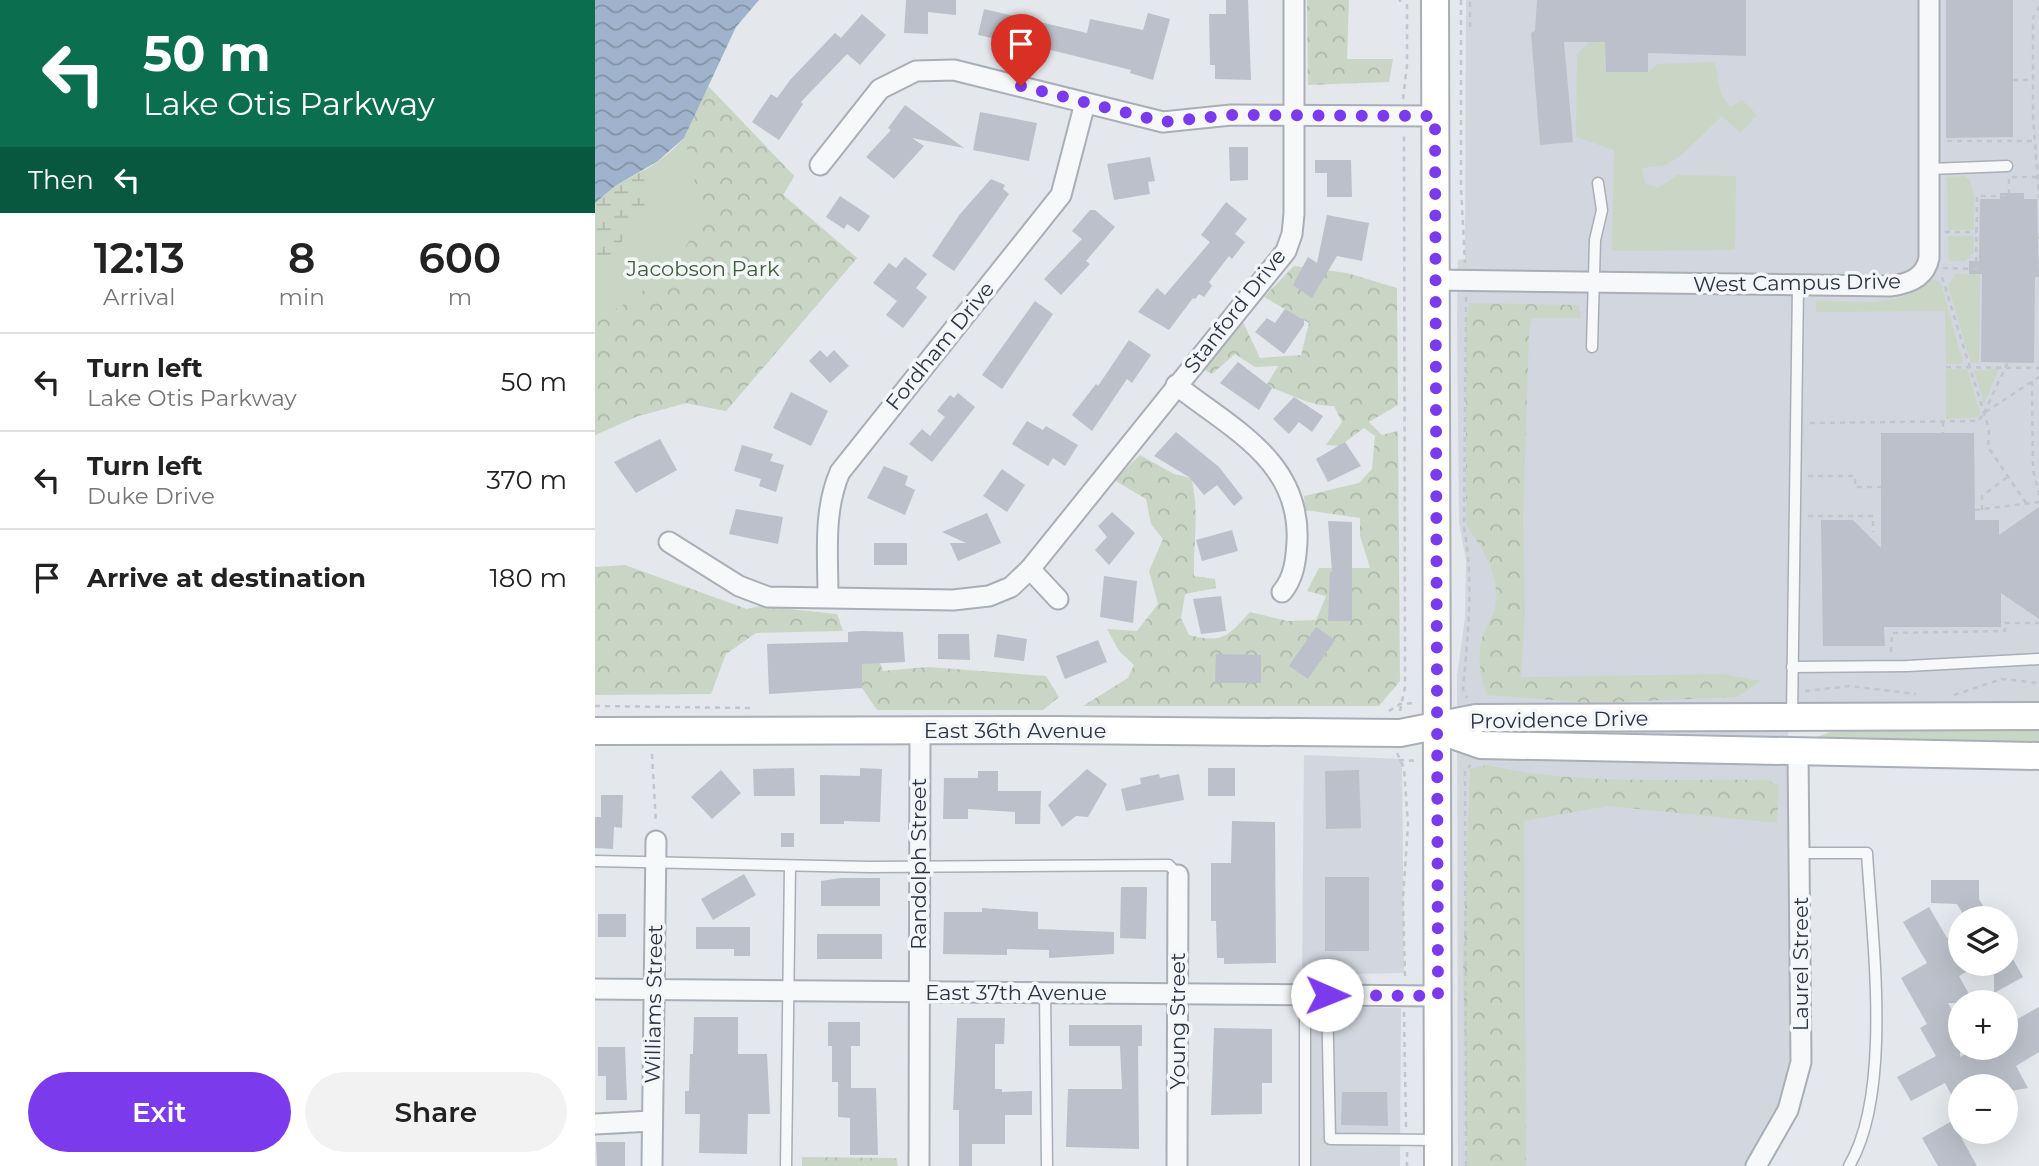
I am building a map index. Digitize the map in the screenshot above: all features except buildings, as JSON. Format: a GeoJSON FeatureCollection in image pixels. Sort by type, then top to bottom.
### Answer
{"type":"FeatureCollection","features":[{"type":"Feature","properties":{"kind":"main road"},"geometry":{"type":"LineString","coordinates":[[1435,0],[1438,1153]]}},
{"type":"Feature","properties":{"kind":"main road","name":"Providence Drive"},"geometry":{"type":"LineString","coordinates":[[1435,729],[1476,718],[2039,716]]}},
{"type":"Feature","properties":{"kind":"main road"},"geometry":{"type":"LineString","coordinates":[[1798,752],[1802,739],[1813,730],[1863,723],[1880,717]]}},
{"type":"Feature","properties":{"kind":"main road","name":"Providence Drive"},"geometry":{"type":"LineString","coordinates":[[1435,729],[1481,745],[2039,756]]}},
{"type":"Feature","properties":{"kind":"main road","name":"East 36th Avenue"},"geometry":{"type":"LineString","coordinates":[[595,731],[1400,733],[1435,729]]}},
{"type":"Feature","properties":{"kind":"street","name":"Stanford Drive"},"geometry":{"type":"LineString","coordinates":[[669,542],[739,586],[768,597],[953,600],[989,596],[1011,587],[1030,569],[1286,251],[1292,234],[1294,214],[1294,0]]}},
{"type":"Feature","properties":{"kind":"street","name":"West Campus Drive"},"geometry":{"type":"LineString","coordinates":[[1436,280],[1890,286],[1915,279],[1927,268],[1929,258],[1929,0]]}},
{"type":"Feature","properties":{"kind":"street"},"geometry":{"type":"LineString","coordinates":[[820,165],[880,89],[916,71],[954,70],[1163,122],[1210,116],[1435,116]]}},
{"type":"Feature","properties":{"kind":"street","name":"Fordham Drive"},"geometry":{"type":"LineString","coordinates":[[828,597],[828,516],[832,491],[840,472],[1061,195],[1085,103]]}},
{"type":"Feature","properties":{"kind":"street"},"geometry":{"type":"LineString","coordinates":[[1176,385],[1262,453],[1282,473],[1290,487],[1298,526],[1294,569],[1282,592]]}},
{"type":"Feature","properties":{"kind":"street"},"geometry":{"type":"LineString","coordinates":[[1030,569],[1058,599]]}},
{"type":"Feature","properties":{"kind":"street","name":"Randolph Street"},"geometry":{"type":"LineString","coordinates":[[919,1166],[921,731]]}},
{"type":"Feature","properties":{"kind":"street","name":"Laurel Street"},"geometry":{"type":"LineString","coordinates":[[1756,1166],[1788,1110],[1801,1062],[1798,752]]}},
{"type":"Feature","properties":{"kind":"street","name":"Williams Street"},"geometry":{"type":"LineString","coordinates":[[652,1166],[656,841]]}},
{"type":"Feature","properties":{"kind":"street","name":"Young Street"},"geometry":{"type":"LineString","coordinates":[[1177,1166],[1178,875]]}},
{"type":"Feature","properties":{"kind":"street","name":"East 37th Avenue"},"geometry":{"type":"LineString","coordinates":[[595,989],[1438,996]]}},
{"type":"Feature","properties":{"kind":"street"},"geometry":{"type":"LineString","coordinates":[[595,1124],[652,1121]]}},
{"type":"Feature","properties":{"kind":"lane"},"geometry":{"type":"LineString","coordinates":[[1930,169],[2007,166]]}},
{"type":"Feature","properties":{"kind":"lane"},"geometry":{"type":"LineString","coordinates":[[1592,347],[1595,240],[1602,209],[1598,183]]}},
{"type":"Feature","properties":{"kind":"lane"},"geometry":{"type":"LineString","coordinates":[[1792,716],[1798,286]]}},
{"type":"Feature","properties":{"kind":"lane"},"geometry":{"type":"LineString","coordinates":[[1792,667],[1907,666],[2039,659]]}},
{"type":"Feature","properties":{"kind":"lane"},"geometry":{"type":"LineString","coordinates":[[1800,853],[1867,853],[1876,1047],[1868,1111],[1849,1166]]}},
{"type":"Feature","properties":{"kind":"lane"},"geometry":{"type":"LineString","coordinates":[[595,861],[919,867],[1168,865],[1178,875]]}},
{"type":"Feature","properties":{"kind":"lane"},"geometry":{"type":"LineString","coordinates":[[786,1166],[790,866]]}},
{"type":"Feature","properties":{"kind":"lane"},"geometry":{"type":"LineString","coordinates":[[1045,993],[1047,1166]]}},
{"type":"Feature","properties":{"kind":"lane"},"geometry":{"type":"LineString","coordinates":[[1305,995],[1305,1166]]}},
{"type":"Feature","properties":{"kind":"lane"},"geometry":{"type":"LineString","coordinates":[[1327,995],[1330,1139],[1406,1140],[1438,1153]]}},
{"type":"Feature","properties":{"kind":"path"},"geometry":{"type":"LineString","coordinates":[[1400,704],[1405,687],[1403,116],[1407,0]]}},
{"type":"Feature","properties":{"kind":"path"},"geometry":{"type":"LineString","coordinates":[[1461,0],[1461,188],[1465,269]]}},
{"type":"Feature","properties":{"kind":"path"},"geometry":{"type":"LineString","coordinates":[[1470,2],[1470,32]]}},
{"type":"Feature","properties":{"kind":"path"},"geometry":{"type":"LineString","coordinates":[[2039,6],[2033,18],[2033,116],[2039,198]]}},
{"type":"Feature","properties":{"kind":"path"},"geometry":{"type":"LineString","coordinates":[[2013,80],[2033,80]]}},
{"type":"Feature","properties":{"kind":"path"},"geometry":{"type":"LineString","coordinates":[[2033,116],[2039,116]]}},
{"type":"Feature","properties":{"kind":"path"},"geometry":{"type":"LineString","coordinates":[[1943,141],[2035,141]]}},
{"type":"Feature","properties":{"kind":"path"},"geometry":{"type":"LineString","coordinates":[[2026,503],[1988,447],[1989,429],[1939,268],[1976,268],[1977,196],[2009,196],[2009,177],[2037,177]]}},
{"type":"Feature","properties":{"kind":"path"},"geometry":{"type":"LineString","coordinates":[[1944,232],[1977,232]]}},
{"type":"Feature","properties":{"kind":"path"},"geometry":{"type":"LineString","coordinates":[[1466,303],[1464,527],[1470,555],[1469,628],[1463,689],[1469,700]]}},
{"type":"Feature","properties":{"kind":"path"},"geometry":{"type":"LineString","coordinates":[[1804,423],[1978,421],[2007,364]]}},
{"type":"Feature","properties":{"kind":"path"},"geometry":{"type":"LineString","coordinates":[[1946,367],[2007,364],[2039,368]]}},
{"type":"Feature","properties":{"kind":"path"},"geometry":{"type":"LineString","coordinates":[[1984,413],[2039,377]]}},
{"type":"Feature","properties":{"kind":"path"},"geometry":{"type":"LineString","coordinates":[[2032,382],[2033,470],[2039,495]]}},
{"type":"Feature","properties":{"kind":"path"},"geometry":{"type":"LineString","coordinates":[[1943,422],[1943,433]]}},
{"type":"Feature","properties":{"kind":"path"},"geometry":{"type":"LineString","coordinates":[[1804,476],[1855,476],[1855,487],[1881,487]]}},
{"type":"Feature","properties":{"kind":"path"},"geometry":{"type":"LineString","coordinates":[[1982,510],[1982,496],[2009,476]]}},
{"type":"Feature","properties":{"kind":"path"},"geometry":{"type":"LineString","coordinates":[[1975,510],[2039,502]]}},
{"type":"Feature","properties":{"kind":"path"},"geometry":{"type":"LineString","coordinates":[[1804,516],[1873,516],[1873,533]]}},
{"type":"Feature","properties":{"kind":"path"},"geometry":{"type":"LineString","coordinates":[[1891,652],[1892,633],[2005,631],[2005,623],[2039,623]]}},
{"type":"Feature","properties":{"kind":"path"},"geometry":{"type":"LineString","coordinates":[[1952,696],[2002,679],[2039,683]]}},
{"type":"Feature","properties":{"kind":"path"},"geometry":{"type":"LineString","coordinates":[[1800,691],[1850,686],[1917,694]]}},
{"type":"Feature","properties":{"kind":"path"},"geometry":{"type":"LineString","coordinates":[[652,754],[656,841]]}},
{"type":"Feature","properties":{"kind":"path"},"geometry":{"type":"LineString","coordinates":[[1399,760],[1404,768],[1408,824],[1402,928],[1406,943],[1404,995],[1407,1166]]}},
{"type":"Feature","properties":{"kind":"path"},"geometry":{"type":"LineString","coordinates":[[1466,1166],[1465,770],[1474,763]]}},
{"type":"Feature","properties":{"kind":"shaded area"},"geometry":{"type":"Polygon","coordinates":[[[1466,0],[2039,0],[2039,706],[1788,708],[1791,1068],[1784,1095],[1745,1166],[1458,1166],[1457,676],[1465,618],[1466,561],[1459,522],[1457,316],[1458,260],[1465,259],[1466,0]]]}},
{"type":"Feature","properties":{"kind":"shaded area"},"geometry":{"type":"Polygon","coordinates":[[[1304,755],[1402,759],[1404,973],[1302,975],[1304,755]]]}},
{"type":"Feature","properties":{"kind":"shaded area"},"geometry":{"type":"Polygon","coordinates":[[[1301,1006],[1401,1008],[1400,1166],[1300,1166],[1301,1006]]]}},
{"type":"Feature","properties":{"kind":"green space"},"geometry":{"type":"Polygon","coordinates":[[[1307,0],[1349,0],[1347,59],[1393,59],[1389,82],[1308,85],[1307,0]]]}},
{"type":"Feature","properties":{"kind":"green space"},"geometry":{"type":"Polygon","coordinates":[[[1589,42],[1605,42],[1606,72],[1648,72],[1658,64],[1715,62],[1721,94],[1730,107],[1742,100],[1757,115],[1740,133],[1722,116],[1679,157],[1665,165],[1642,168],[1645,183],[1658,188],[1677,175],[1736,176],[1735,250],[1612,251],[1614,150],[1576,137],[1577,54],[1589,42]]]}},
{"type":"Feature","properties":{"kind":"green space","name":"Jacobson Park"},"geometry":{"type":"Polygon","coordinates":[[[707,85],[794,176],[783,195],[857,258],[726,411],[686,403],[638,416],[595,435],[595,203],[674,149],[690,127],[707,85]]]}},
{"type":"Feature","properties":{"kind":"green space","name":"Jacobson Park"},"geometry":{"type":"Polygon","coordinates":[[[707,85],[794,176],[783,195],[857,258],[726,411],[686,403],[638,416],[595,435],[595,321],[652,283],[677,258],[695,230],[697,198],[684,138],[707,85]]]}},
{"type":"Feature","properties":{"kind":"green space"},"geometry":{"type":"Polygon","coordinates":[[[644,170],[645,204],[604,270],[595,279],[595,203],[615,186],[644,170]]]}},
{"type":"Feature","properties":{"kind":"green space"},"geometry":{"type":"Polygon","coordinates":[[[1964,176],[1970,180],[1974,199],[1974,230],[1948,230],[1947,177],[1964,176]]]}},
{"type":"Feature","properties":{"kind":"green space"},"geometry":{"type":"Polygon","coordinates":[[[1948,236],[1974,236],[1974,252],[1965,261],[1949,261],[1948,236]]]}},
{"type":"Feature","properties":{"kind":"green space"},"geometry":{"type":"Polygon","coordinates":[[[1294,266],[1347,273],[1397,288],[1398,405],[1369,422],[1382,435],[1398,431],[1400,681],[1379,706],[1083,706],[1128,678],[1134,665],[1119,651],[1107,629],[1137,631],[1158,604],[1149,571],[1163,539],[1151,524],[1146,499],[1114,480],[1140,455],[1174,474],[1191,478],[1196,514],[1194,576],[1215,579],[1216,588],[1185,594],[1181,618],[1189,635],[1210,639],[1224,636],[1250,612],[1287,621],[1316,620],[1326,596],[1307,591],[1319,568],[1370,568],[1360,536],[1360,518],[1305,510],[1304,496],[1359,483],[1372,469],[1375,436],[1364,428],[1340,446],[1326,445],[1342,422],[1334,406],[1308,402],[1266,386],[1278,366],[1255,367],[1235,354],[1212,374],[1199,367],[1243,322],[1260,358],[1301,355],[1309,323],[1264,297],[1294,266]]]}},
{"type":"Feature","properties":{"kind":"green space"},"geometry":{"type":"Polygon","coordinates":[[[1955,274],[1980,274],[1979,363],[1971,363],[1948,286],[1955,274]]]}},
{"type":"Feature","properties":{"kind":"green space"},"geometry":{"type":"Polygon","coordinates":[[[1931,279],[1941,283],[1963,364],[1946,364],[1945,311],[1816,312],[1816,301],[1892,300],[1919,289],[1931,279]]]}},
{"type":"Feature","properties":{"kind":"green space"},"geometry":{"type":"Polygon","coordinates":[[[1469,303],[1579,305],[1581,318],[1532,318],[1529,332],[1523,520],[1525,614],[1521,677],[1723,674],[1761,681],[1737,697],[1593,703],[1487,695],[1481,676],[1480,649],[1483,634],[1494,611],[1496,588],[1490,565],[1466,525],[1466,324],[1469,303]]]}},
{"type":"Feature","properties":{"kind":"green space"},"geometry":{"type":"Polygon","coordinates":[[[1999,368],[1984,404],[1974,371],[1999,368]]]}},
{"type":"Feature","properties":{"kind":"green space"},"geometry":{"type":"Polygon","coordinates":[[[1946,369],[1967,369],[1980,412],[1978,417],[1946,419],[1946,369]]]}},
{"type":"Feature","properties":{"kind":"green space"},"geometry":{"type":"Polygon","coordinates":[[[625,565],[747,609],[760,606],[837,614],[843,631],[756,633],[726,654],[711,694],[595,695],[595,567],[625,565]]]}},
{"type":"Feature","properties":{"kind":"green space"},"geometry":{"type":"Polygon","coordinates":[[[861,641],[876,652],[883,671],[928,667],[1046,676],[1059,697],[1043,710],[877,710],[862,688],[861,641]]]}},
{"type":"Feature","properties":{"kind":"green space"},"geometry":{"type":"Polygon","coordinates":[[[2039,723],[2039,746],[1812,744],[1817,737],[1830,732],[2039,723]]]}},
{"type":"Feature","properties":{"kind":"green space"},"geometry":{"type":"Polygon","coordinates":[[[1487,765],[1556,776],[1626,780],[1766,780],[1779,785],[1777,823],[1608,806],[1524,821],[1526,1166],[1467,1166],[1463,959],[1470,769],[1487,765]]]}},
{"type":"Feature","properties":{"kind":"green space"},"geometry":{"type":"Polygon","coordinates":[[[802,1157],[896,1158],[898,1166],[802,1166],[802,1157]]]}},
{"type":"Feature","properties":{"kind":"water"},"geometry":{"type":"Polygon","coordinates":[[[595,0],[759,0],[736,27],[684,138],[658,161],[615,186],[595,203],[595,0]]]}},
{"type":"Feature","properties":{"kind":"route"},"geometry":{"type":"LineString","coordinates":[[1021,86],[1163,122],[1231,115],[1435,116],[1438,996],[1327,995]]}}]}
